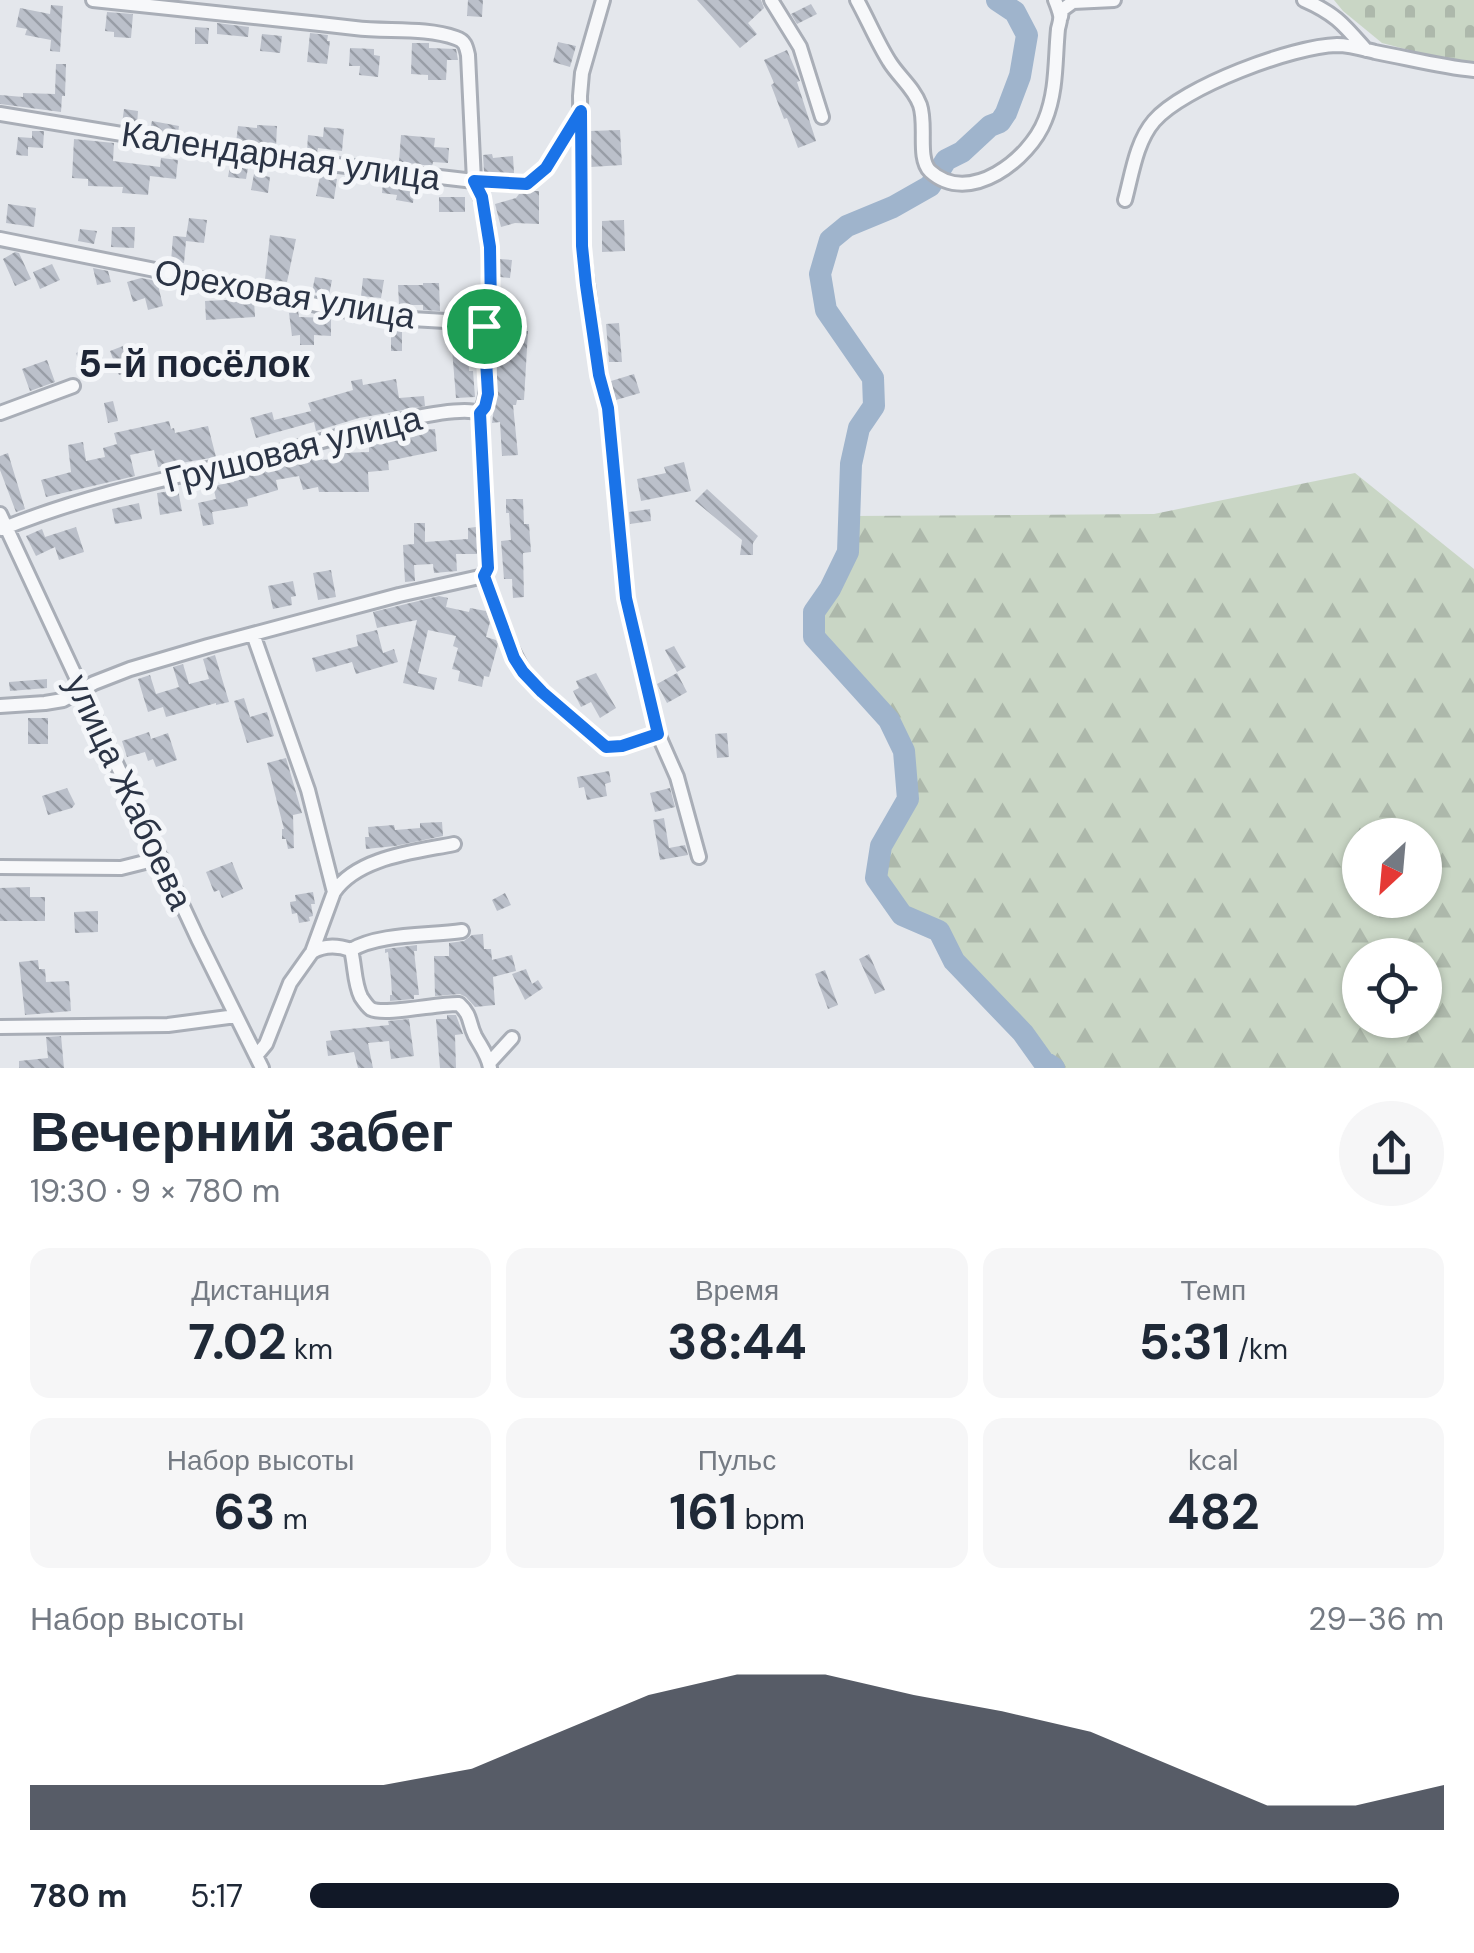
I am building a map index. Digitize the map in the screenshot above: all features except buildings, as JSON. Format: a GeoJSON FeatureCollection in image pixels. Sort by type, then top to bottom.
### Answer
{"type":"FeatureCollection","features":[{"type":"Feature","properties":{"kind":"street"},"geometry":{"type":"LineString","coordinates":[[93,0],[459,39],[468,55],[474,181],[527,184],[546,168],[581,111]]}},
{"type":"Feature","properties":{"kind":"street"},"geometry":{"type":"LineString","coordinates":[[603,0],[582,72],[582,246],[586,285],[599,375],[608,408],[626,598],[658,734],[680,787],[699,858]]}},
{"type":"Feature","properties":{"kind":"street"},"geometry":{"type":"LineString","coordinates":[[771,0],[800,48],[822,117]]}},
{"type":"Feature","properties":{"kind":"street"},"geometry":{"type":"LineString","coordinates":[[857,0],[889,61],[920,104],[925,166],[943,179],[960,184],[978,183],[996,174],[1036,138],[1053,92],[1062,10],[1073,2],[1114,0]]}},
{"type":"Feature","properties":{"kind":"street"},"geometry":{"type":"LineString","coordinates":[[1055,0],[1061,17]]}},
{"type":"Feature","properties":{"kind":"street"},"geometry":{"type":"LineString","coordinates":[[1304,0],[1341,20],[1366,50]]}},
{"type":"Feature","properties":{"kind":"street"},"geometry":{"type":"LineString","coordinates":[[1125,200],[1144,138],[1154,122],[1169,108],[1215,82],[1273,60],[1338,46],[1474,70]]}},
{"type":"Feature","properties":{"kind":"street","name":"Календарная улица"},"geometry":{"type":"LineString","coordinates":[[0,114],[223,151],[474,181],[482,197],[490,247],[491,310],[484,326]]}},
{"type":"Feature","properties":{"kind":"street","name":"Ореховая улица"},"geometry":{"type":"LineString","coordinates":[[0,239],[325,307],[484,326]]}},
{"type":"Feature","properties":{"kind":"street"},"geometry":{"type":"LineString","coordinates":[[484,326],[488,394],[480,413],[488,568],[484,576],[514,658],[542,692],[606,747],[658,734]]}},
{"type":"Feature","properties":{"kind":"street"},"geometry":{"type":"LineString","coordinates":[[0,413],[73,386]]}},
{"type":"Feature","properties":{"kind":"street","name":"Грушовая улица"},"geometry":{"type":"LineString","coordinates":[[2,524],[394,423],[463,410],[480,413]]}},
{"type":"Feature","properties":{"kind":"street","name":"улица Жабоева"},"geometry":{"type":"LineString","coordinates":[[2,524],[260,1065]]}},
{"type":"Feature","properties":{"kind":"street"},"geometry":{"type":"LineString","coordinates":[[0,706],[62,700],[130,669],[399,595],[484,576]]}},
{"type":"Feature","properties":{"kind":"street"},"geometry":{"type":"LineString","coordinates":[[253,634],[308,790],[334,892]]}},
{"type":"Feature","properties":{"kind":"street"},"geometry":{"type":"LineString","coordinates":[[312,952],[334,892],[346,879],[377,862],[454,844]]}},
{"type":"Feature","properties":{"kind":"street"},"geometry":{"type":"LineString","coordinates":[[0,868],[121,868],[161,858]]}},
{"type":"Feature","properties":{"kind":"street"},"geometry":{"type":"LineString","coordinates":[[260,1065],[290,982],[318,948],[336,946],[350,950],[370,941],[462,932]]}},
{"type":"Feature","properties":{"kind":"street"},"geometry":{"type":"LineString","coordinates":[[350,950],[358,988],[368,1007],[393,1010],[459,1004],[470,1016],[474,1034],[490,1065],[512,1038]]}},
{"type":"Feature","properties":{"kind":"street"},"geometry":{"type":"LineString","coordinates":[[0,1027],[168,1025],[236,1016]]}},
{"type":"Feature","properties":{"kind":"green space"},"geometry":{"type":"Polygon","coordinates":[[[1334,0],[1474,0],[1474,67],[1382,43],[1334,0]]]}},
{"type":"Feature","properties":{"kind":"green space"},"geometry":{"type":"Polygon","coordinates":[[[1355,473],[1474,569],[1474,1068],[1054,1068],[1043,1061],[1023,1033],[954,961],[939,931],[902,915],[876,878],[881,846],[908,799],[904,751],[889,720],[814,637],[814,612],[848,552],[851,516],[1154,514],[1355,473]]]}},
{"type":"Feature","properties":{"kind":"waterway"},"geometry":{"type":"LineString","coordinates":[[997,0],[1015,12],[1027,35],[1020,76],[1006,113],[962,152],[946,160],[930,186],[847,226],[830,240],[820,274],[826,310],[873,378],[874,406],[859,428],[851,464],[848,552],[814,612],[814,637],[889,720],[904,751],[908,799],[881,846],[876,878],[902,915],[939,931],[954,961],[1023,1033],[1043,1061],[1054,1068]]}},
{"type":"Feature","properties":{"kind":"district","name":"5-й посёлок"},"geometry":{"type":"Point","coordinates":[194,364]}},
{"type":"Feature","properties":{"kind":"route"},"geometry":{"type":"LineString","coordinates":[[581,111],[586,285],[599,375],[608,408],[626,598],[658,734],[606,747],[542,692],[514,658],[484,576],[488,568],[480,413],[488,394],[484,326],[491,310],[489,230],[474,181],[527,184],[546,168],[581,111]]}}]}
